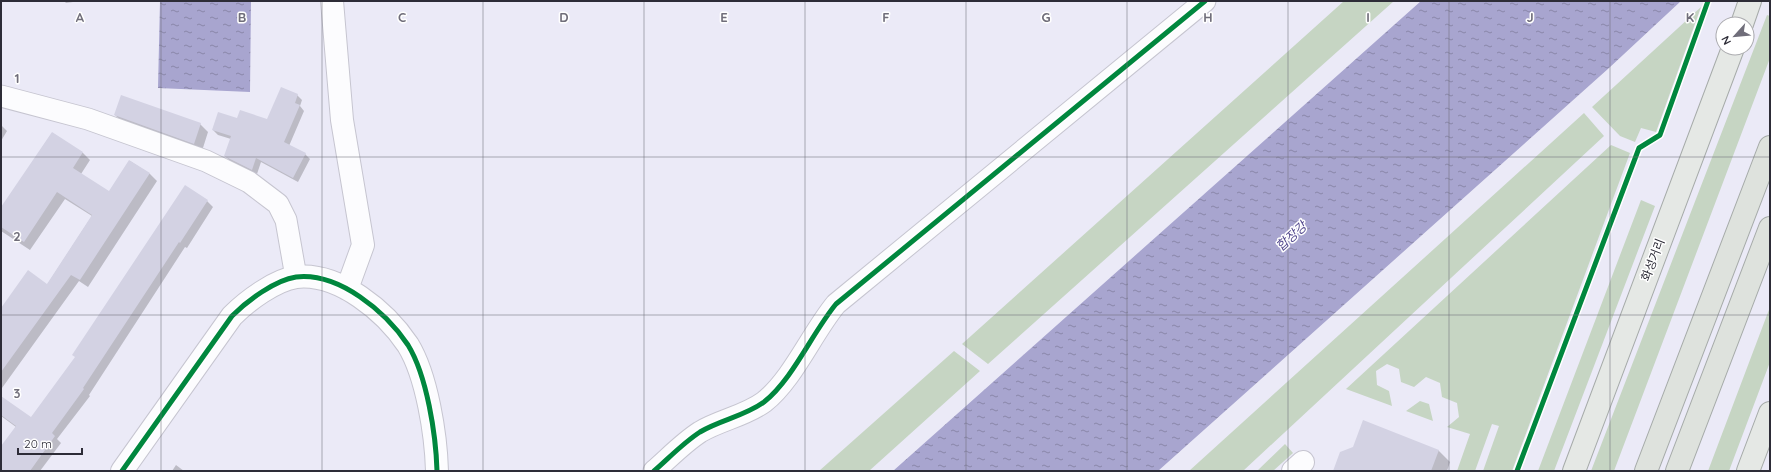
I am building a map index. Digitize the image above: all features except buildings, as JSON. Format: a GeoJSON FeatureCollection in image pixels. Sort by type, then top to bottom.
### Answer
{"type":"FeatureCollection","features":[{"type":"Feature","properties":{"kind":"highway"},"geometry":{"type":"LineString","coordinates":[[1646,471],[1770,147]]}},
{"type":"Feature","properties":{"kind":"highway"},"geometry":{"type":"LineString","coordinates":[[1677,471],[1770,228]]}},
{"type":"Feature","properties":{"kind":"main road","name":"화성거리"},"geometry":{"type":"LineString","coordinates":[[1574,471],[1730,56]]}},
{"type":"Feature","properties":{"kind":"main road"},"geometry":{"type":"LineString","coordinates":[[1748,471],[1770,413]]}},
{"type":"Feature","properties":{"kind":"street"},"geometry":{"type":"LineString","coordinates":[[332,1],[342,120],[363,245],[348,289]]}},
{"type":"Feature","properties":{"kind":"street"},"geometry":{"type":"LineString","coordinates":[[654,471],[700,432],[742,414],[764,402],[780,386],[825,317],[836,304],[1205,1]]}},
{"type":"Feature","properties":{"kind":"street"},"geometry":{"type":"LineString","coordinates":[[1,96],[88,119],[206,161],[249,182],[278,204],[286,220],[296,277]]}},
{"type":"Feature","properties":{"kind":"street"},"geometry":{"type":"LineString","coordinates":[[122,471],[232,316],[250,300],[276,285],[296,277],[312,278],[330,282],[348,289],[376,309],[393,326],[408,346],[425,388],[437,449],[437,471]]}},
{"type":"Feature","properties":{"kind":"green space"},"geometry":{"type":"Polygon","coordinates":[[[1344,1],[1394,1],[988,364],[962,344],[1344,1]]]}},
{"type":"Feature","properties":{"kind":"green space"},"geometry":{"type":"Polygon","coordinates":[[[1701,7],[1656,132],[1641,128],[1635,142],[1620,136],[1592,107],[1701,7]]]}},
{"type":"Feature","properties":{"kind":"green space"},"geometry":{"type":"Polygon","coordinates":[[[1767,15],[1770,16],[1770,58],[1614,471],[1591,471],[1751,56],[1755,56],[1755,46],[1767,15]]]}},
{"type":"Feature","properties":{"kind":"green space"},"geometry":{"type":"Polygon","coordinates":[[[1584,113],[1604,136],[1243,471],[1189,471],[1584,113]]]}},
{"type":"Feature","properties":{"kind":"green space"},"geometry":{"type":"Polygon","coordinates":[[[1611,145],[1630,153],[1512,471],[1483,471],[1499,426],[1492,424],[1475,471],[1457,471],[1470,434],[1447,427],[1459,417],[1457,403],[1442,397],[1440,383],[1426,377],[1414,387],[1401,382],[1399,369],[1387,364],[1376,371],[1377,385],[1389,391],[1392,406],[1346,389],[1611,145]]]}},
{"type":"Feature","properties":{"kind":"green space"},"geometry":{"type":"Polygon","coordinates":[[[1641,200],[1655,206],[1554,471],[1538,471],[1641,200]]]}},
{"type":"Feature","properties":{"kind":"green space"},"geometry":{"type":"Polygon","coordinates":[[[1770,307],[1770,362],[1729,471],[1708,471],[1770,307]]]}},
{"type":"Feature","properties":{"kind":"green space"},"geometry":{"type":"Polygon","coordinates":[[[954,351],[980,371],[869,471],[819,471],[954,351]]]}},
{"type":"Feature","properties":{"kind":"green space"},"geometry":{"type":"Polygon","coordinates":[[[1420,401],[1429,404],[1433,421],[1406,411],[1420,401]]]}},
{"type":"Feature","properties":{"kind":"green space"},"geometry":{"type":"Polygon","coordinates":[[[1285,444],[1293,453],[1273,471],[1257,471],[1285,444]]]}},
{"type":"Feature","properties":{"kind":"water"},"geometry":{"type":"Polygon","coordinates":[[[160,1],[251,1],[250,92],[158,88],[160,1]]]}},
{"type":"Feature","properties":{"kind":"water","name":"합장강"},"geometry":{"type":"Polygon","coordinates":[[[1421,1],[1681,1],[1609,68],[1158,471],[893,471],[1421,1]]]}},
{"type":"Feature","properties":{"kind":"cycle path"},"geometry":{"type":"LineString","coordinates":[[654,471],[700,432],[749,411],[764,402],[793,369],[836,304],[1205,1]]}},
{"type":"Feature","properties":{"kind":"cycle path"},"geometry":{"type":"LineString","coordinates":[[1517,471],[1639,148],[1660,135],[1708,1]]}},
{"type":"Feature","properties":{"kind":"cycle path"},"geometry":{"type":"LineString","coordinates":[[122,471],[232,316],[245,304],[270,287],[279,282],[296,277],[312,277],[329,281],[345,288],[374,308],[399,332],[415,358],[425,389],[435,440],[437,471]]}}]}
